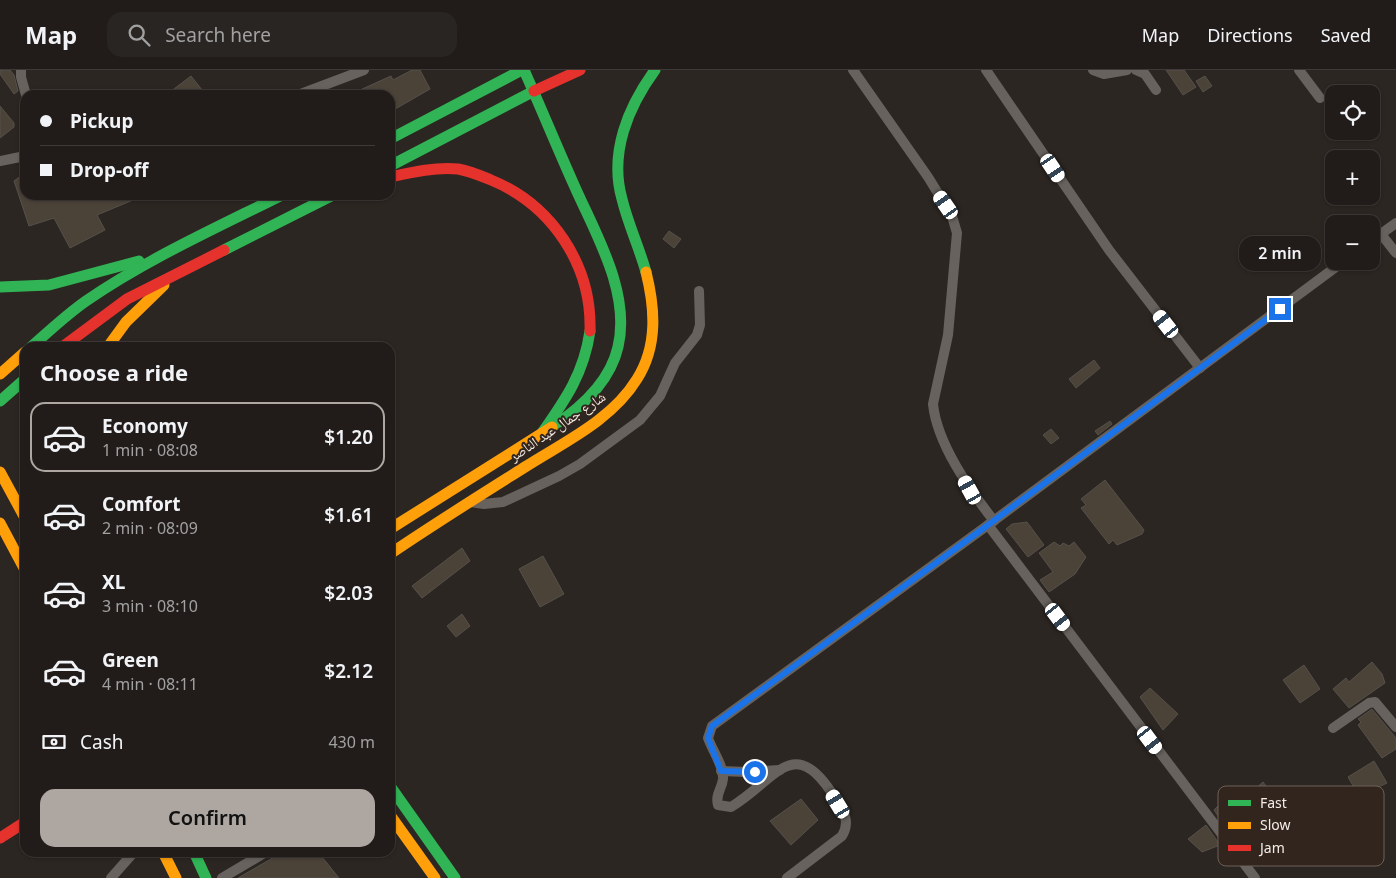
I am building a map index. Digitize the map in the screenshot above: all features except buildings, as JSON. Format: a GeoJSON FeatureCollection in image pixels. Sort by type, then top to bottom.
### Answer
{"type":"FeatureCollection","features":[{"type":"Feature","properties":{"kind":"main road","name":"شارع جمال عبد الناصر"},"geometry":{"type":"LineString","coordinates":[[395,525],[542,433],[584,402],[595,391],[609,370],[617,349],[619,311],[610,267],[534,91],[523,70]]}},
{"type":"Feature","properties":{"kind":"main road"},"geometry":{"type":"LineString","coordinates":[[395,136],[523,70]]}},
{"type":"Feature","properties":{"kind":"main road"},"geometry":{"type":"LineString","coordinates":[[395,163],[534,91],[580,70]]}},
{"type":"Feature","properties":{"kind":"main road","name":"شارع جمال عبد الناصر"},"geometry":{"type":"LineString","coordinates":[[395,551],[578,433],[615,406],[638,377],[651,342],[654,300],[642,257],[625,210],[620,186],[619,166],[624,127],[630,108],[638,91],[655,70]]}},
{"type":"Feature","properties":{"kind":"main road"},"geometry":{"type":"LineString","coordinates":[[395,176],[434,169],[456,168],[478,175],[518,192],[549,219],[565,239],[586,284],[589,337],[587,351],[579,373],[566,398],[542,433]]}},
{"type":"Feature","properties":{"kind":"main road"},"geometry":{"type":"LineString","coordinates":[[37,342],[85,302],[166,253],[272,200]]}},
{"type":"Feature","properties":{"kind":"main road"},"geometry":{"type":"LineString","coordinates":[[69,342],[127,299],[323,200]]}},
{"type":"Feature","properties":{"kind":"main road"},"geometry":{"type":"LineString","coordinates":[[0,287],[50,285],[166,253]]}},
{"type":"Feature","properties":{"kind":"main road"},"geometry":{"type":"LineString","coordinates":[[112,342],[126,322],[178,272]]}},
{"type":"Feature","properties":{"kind":"main road"},"geometry":{"type":"LineString","coordinates":[[0,374],[20,356]]}},
{"type":"Feature","properties":{"kind":"main road"},"geometry":{"type":"LineString","coordinates":[[0,401],[20,383]]}},
{"type":"Feature","properties":{"kind":"main road"},"geometry":{"type":"LineString","coordinates":[[0,472],[20,509]]}},
{"type":"Feature","properties":{"kind":"main road"},"geometry":{"type":"LineString","coordinates":[[0,523],[20,561]]}},
{"type":"Feature","properties":{"kind":"main road"},"geometry":{"type":"LineString","coordinates":[[395,797],[455,878]]}},
{"type":"Feature","properties":{"kind":"main road"},"geometry":{"type":"LineString","coordinates":[[395,822],[435,878]]}},
{"type":"Feature","properties":{"kind":"main road"},"geometry":{"type":"LineString","coordinates":[[0,838],[20,825]]}},
{"type":"Feature","properties":{"kind":"main road"},"geometry":{"type":"LineString","coordinates":[[166,857],[176,878]]}},
{"type":"Feature","properties":{"kind":"main road"},"geometry":{"type":"LineString","coordinates":[[196,857],[206,878]]}},
{"type":"Feature","properties":{"kind":"street"},"geometry":{"type":"LineString","coordinates":[[21,70],[20,77],[24,90]]}},
{"type":"Feature","properties":{"kind":"street"},"geometry":{"type":"LineString","coordinates":[[311,90],[364,70]]}},
{"type":"Feature","properties":{"kind":"street"},"geometry":{"type":"LineString","coordinates":[[853,70],[906,142],[952,216],[957,233],[948,335],[933,404],[934,413],[948,450],[991,523],[1218,828]]}},
{"type":"Feature","properties":{"kind":"street"},"geometry":{"type":"LineString","coordinates":[[986,70],[1109,250],[1200,368]]}},
{"type":"Feature","properties":{"kind":"street"},"geometry":{"type":"LineString","coordinates":[[1093,70],[1104,74],[1127,70]]}},
{"type":"Feature","properties":{"kind":"street"},"geometry":{"type":"LineString","coordinates":[[1136,70],[1144,74],[1156,90]]}},
{"type":"Feature","properties":{"kind":"street"},"geometry":{"type":"LineString","coordinates":[[1299,70],[1320,98]]}},
{"type":"Feature","properties":{"kind":"street"},"geometry":{"type":"LineString","coordinates":[[0,160],[20,157]]}},
{"type":"Feature","properties":{"kind":"street"},"geometry":{"type":"LineString","coordinates":[[1396,223],[1381,234],[1396,253]]}},
{"type":"Feature","properties":{"kind":"street"},"geometry":{"type":"LineString","coordinates":[[787,878],[842,836],[846,821],[824,780],[813,770],[795,763],[780,770],[734,805],[727,808],[718,805],[717,801],[723,779],[708,738],[712,726],[991,523],[1332,270]]}},
{"type":"Feature","properties":{"kind":"street"},"geometry":{"type":"LineString","coordinates":[[471,502],[484,504],[503,502],[559,476],[580,464],[640,420],[660,396],[675,363],[697,334],[700,325],[700,291]]}},
{"type":"Feature","properties":{"kind":"street"},"geometry":{"type":"LineString","coordinates":[[1333,728],[1369,703],[1375,702],[1396,726]]}},
{"type":"Feature","properties":{"kind":"street"},"geometry":{"type":"LineString","coordinates":[[721,771],[780,770]]}},
{"type":"Feature","properties":{"kind":"street"},"geometry":{"type":"LineString","coordinates":[[111,878],[130,857]]}},
{"type":"Feature","properties":{"kind":"street"},"geometry":{"type":"LineString","coordinates":[[222,878],[258,857]]}},
{"type":"Feature","properties":{"kind":"street"},"geometry":{"type":"LineString","coordinates":[[1246,866],[1255,878]]}},
{"type":"Feature","properties":{"kind":"traffic: fast"},"geometry":{"type":"LineString","coordinates":[[395,136],[522,70]]}},
{"type":"Feature","properties":{"kind":"traffic: fast"},"geometry":{"type":"LineString","coordinates":[[524,70],[601,243],[609,263],[620,305],[621,326],[618,347],[608,372],[584,403],[552,427]]}},
{"type":"Feature","properties":{"kind":"traffic: fast"},"geometry":{"type":"LineString","coordinates":[[646,272],[622,199],[618,165],[620,148],[629,115],[645,84],[655,70]]}},
{"type":"Feature","properties":{"kind":"traffic: fast"},"geometry":{"type":"LineString","coordinates":[[395,163],[534,91]]}},
{"type":"Feature","properties":{"kind":"traffic: fast"},"geometry":{"type":"LineString","coordinates":[[37,342],[71,312],[133,271],[272,200]]}},
{"type":"Feature","properties":{"kind":"traffic: fast"},"geometry":{"type":"LineString","coordinates":[[224,250],[323,200]]}},
{"type":"Feature","properties":{"kind":"traffic: fast"},"geometry":{"type":"LineString","coordinates":[[0,287],[49,285],[139,261]]}},
{"type":"Feature","properties":{"kind":"traffic: fast"},"geometry":{"type":"LineString","coordinates":[[542,433],[559,409],[579,373],[590,331]]}},
{"type":"Feature","properties":{"kind":"traffic: fast"},"geometry":{"type":"LineString","coordinates":[[0,401],[20,383]]}},
{"type":"Feature","properties":{"kind":"traffic: fast"},"geometry":{"type":"LineString","coordinates":[[395,793],[455,878]]}},
{"type":"Feature","properties":{"kind":"traffic: fast"},"geometry":{"type":"LineString","coordinates":[[196,857],[206,878]]}},
{"type":"Feature","properties":{"kind":"traffic: slow"},"geometry":{"type":"LineString","coordinates":[[395,551],[586,429],[627,394],[644,366],[649,353],[653,313],[646,272]]}},
{"type":"Feature","properties":{"kind":"traffic: slow"},"geometry":{"type":"LineString","coordinates":[[111,342],[126,322],[164,285]]}},
{"type":"Feature","properties":{"kind":"traffic: slow"},"geometry":{"type":"LineString","coordinates":[[0,374],[20,356]]}},
{"type":"Feature","properties":{"kind":"traffic: slow"},"geometry":{"type":"LineString","coordinates":[[395,526],[552,427]]}},
{"type":"Feature","properties":{"kind":"traffic: slow"},"geometry":{"type":"LineString","coordinates":[[0,472],[20,509]]}},
{"type":"Feature","properties":{"kind":"traffic: slow"},"geometry":{"type":"LineString","coordinates":[[0,523],[20,561]]}},
{"type":"Feature","properties":{"kind":"traffic: slow"},"geometry":{"type":"LineString","coordinates":[[395,822],[435,878]]}},
{"type":"Feature","properties":{"kind":"traffic: slow"},"geometry":{"type":"LineString","coordinates":[[166,857],[176,878]]}},
{"type":"Feature","properties":{"kind":"traffic: jam"},"geometry":{"type":"LineString","coordinates":[[534,91],[580,70]]}},
{"type":"Feature","properties":{"kind":"traffic: jam"},"geometry":{"type":"LineString","coordinates":[[395,176],[432,169],[458,169],[491,180],[513,191],[532,205],[550,221],[576,261],[584,283],[589,307],[590,331]]}},
{"type":"Feature","properties":{"kind":"traffic: jam"},"geometry":{"type":"LineString","coordinates":[[69,342],[127,299],[224,250]]}},
{"type":"Feature","properties":{"kind":"traffic: jam"},"geometry":{"type":"LineString","coordinates":[[0,838],[20,825]]}},
{"type":"Feature","properties":{"kind":"route"},"geometry":{"type":"LineString","coordinates":[[755,772],[721,771],[708,738],[709,729],[721,718],[988,525],[1280,309]]}}]}
